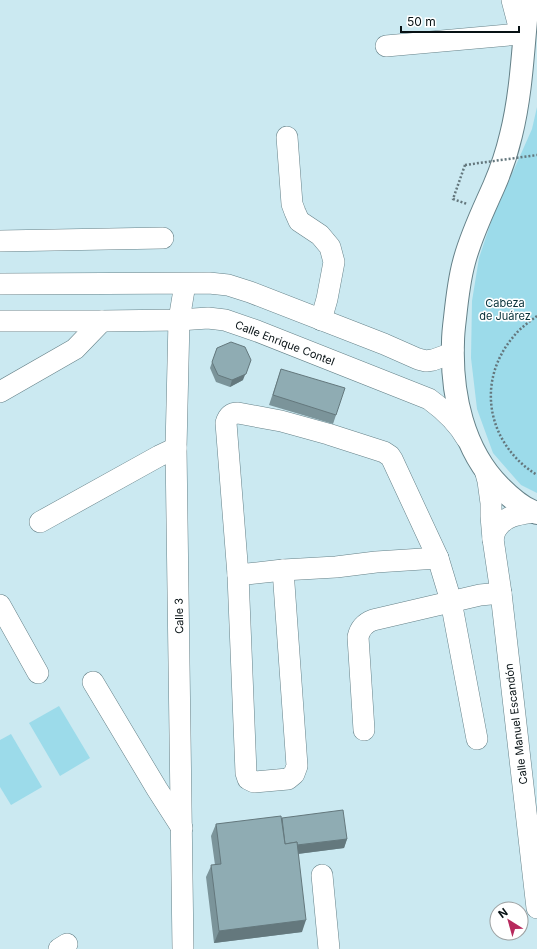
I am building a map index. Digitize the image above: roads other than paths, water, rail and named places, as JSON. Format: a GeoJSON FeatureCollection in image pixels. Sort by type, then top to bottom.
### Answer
{"type":"FeatureCollection","features":[{"type":"Feature","properties":{"kind":"main road"},"geometry":{"type":"LineString","coordinates":[[528,0],[522,39],[519,90],[511,135],[504,160],[476,226],[464,262],[457,299],[453,341],[453,365],[455,389],[464,427],[478,458],[485,470],[506,493],[519,504],[535,513]]}},
{"type":"Feature","properties":{"kind":"street"},"geometry":{"type":"LineString","coordinates":[[386,46],[522,39],[512,0]]}},
{"type":"Feature","properties":{"kind":"street"},"geometry":{"type":"LineString","coordinates":[[287,137],[292,204],[295,212],[299,221],[320,236],[330,247],[334,262],[327,299],[321,320]]}},
{"type":"Feature","properties":{"kind":"street"},"geometry":{"type":"LineString","coordinates":[[0,241],[163,238]]}},
{"type":"Feature","properties":{"kind":"street"},"geometry":{"type":"LineString","coordinates":[[0,284],[209,283],[228,285],[250,292],[418,359],[426,361],[440,358],[453,350]]}},
{"type":"Feature","properties":{"kind":"street","name":"Calle 3"},"geometry":{"type":"LineString","coordinates":[[184,949],[176,448],[179,320],[185,284]]}},
{"type":"Feature","properties":{"kind":"street","name":"Calle Enrique Contel"},"geometry":{"type":"LineString","coordinates":[[0,321],[179,320],[208,318],[225,320],[257,331],[429,399],[447,413],[471,445]]}},
{"type":"Feature","properties":{"kind":"street"},"geometry":{"type":"LineString","coordinates":[[0,392],[75,349],[102,321]]}},
{"type":"Feature","properties":{"kind":"street"},"geometry":{"type":"LineString","coordinates":[[283,570],[297,766],[294,774],[288,779],[254,782],[248,779],[246,776],[238,575],[226,423],[230,415],[234,413],[281,422],[328,434],[384,452],[390,456],[438,558],[451,601],[477,739]]}},
{"type":"Feature","properties":{"kind":"street"},"geometry":{"type":"LineString","coordinates":[[40,522],[176,448]]}},
{"type":"Feature","properties":{"kind":"street","name":"Calle Manuel Escandón"},"geometry":{"type":"LineString","coordinates":[[485,470],[491,503],[493,539],[501,593],[537,908]]}},
{"type":"Feature","properties":{"kind":"street"},"geometry":{"type":"LineString","coordinates":[[493,539],[497,528],[507,518],[516,515],[535,513]]}},
{"type":"Feature","properties":{"kind":"street"},"geometry":{"type":"LineString","coordinates":[[238,575],[283,570],[336,567],[376,562],[438,558]]}},
{"type":"Feature","properties":{"kind":"street"},"geometry":{"type":"LineString","coordinates":[[364,730],[358,637],[362,626],[374,620],[451,601],[480,595],[501,593]]}},
{"type":"Feature","properties":{"kind":"street"},"geometry":{"type":"LineString","coordinates":[[0,605],[38,673]]}},
{"type":"Feature","properties":{"kind":"street"},"geometry":{"type":"LineString","coordinates":[[93,682],[182,828]]}},
{"type":"Feature","properties":{"kind":"street"},"geometry":{"type":"LineString","coordinates":[[322,875],[329,949]]}},
{"type":"Feature","properties":{"kind":"park label","name":"Cabeza de Juárez"},"geometry":{"type":"Point","coordinates":[505,309]}}]}
